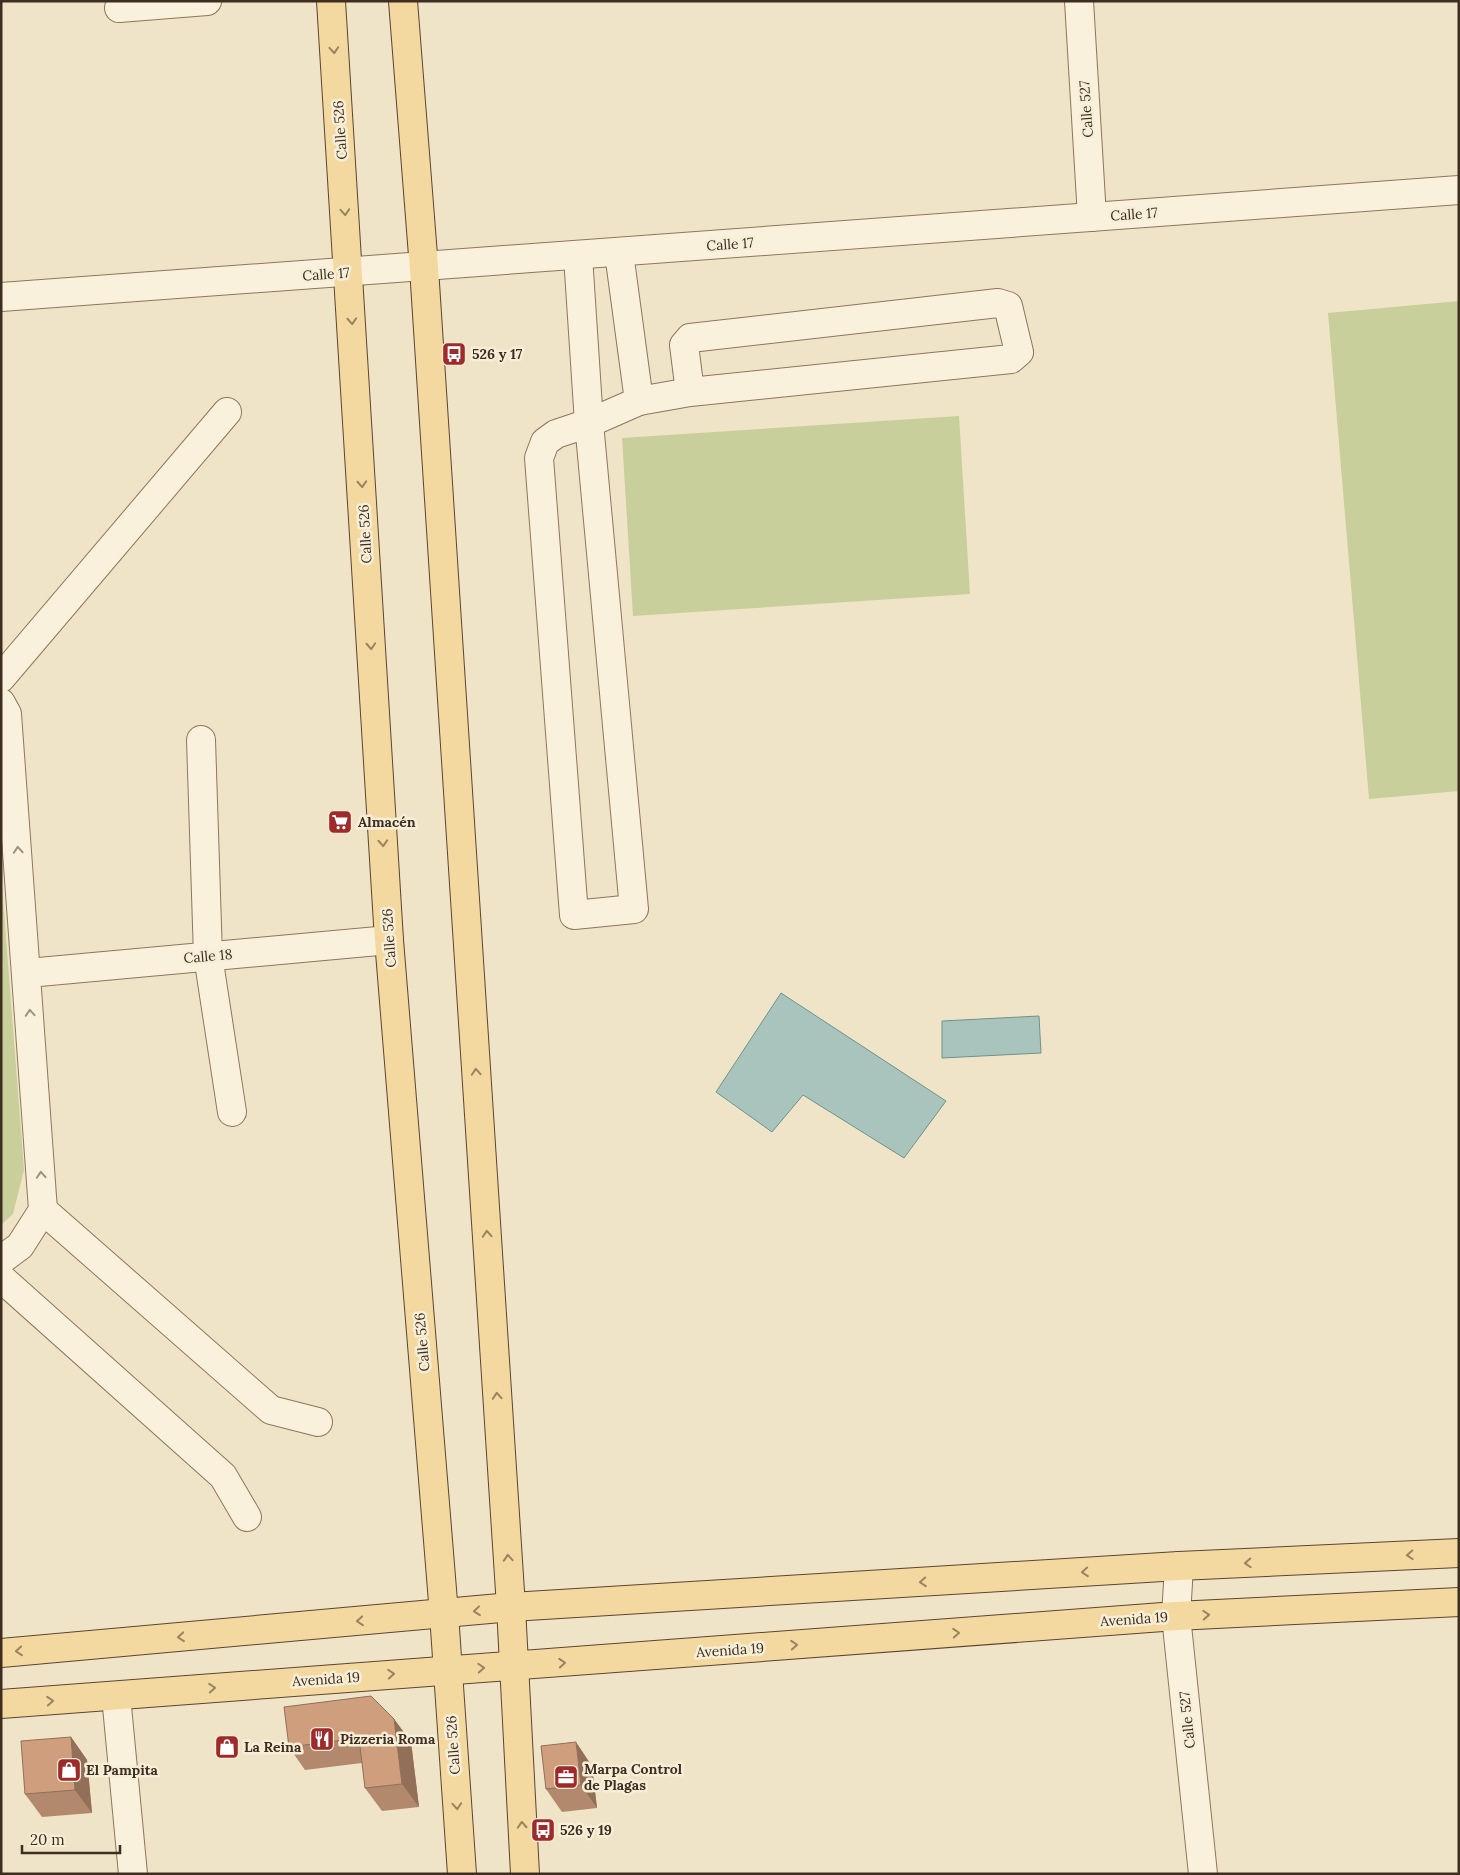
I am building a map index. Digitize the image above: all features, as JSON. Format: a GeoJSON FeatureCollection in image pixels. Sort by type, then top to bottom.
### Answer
{"type":"FeatureCollection","features":[{"type":"Feature","properties":{"kind":"main road","name":"Calle 526"},"geometry":{"type":"LineString","coordinates":[[331,1],[389,940],[444,1614],[462,1874]]}},
{"type":"Feature","properties":{"kind":"main road"},"geometry":{"type":"LineString","coordinates":[[403,1],[424,268],[511,1607],[525,1874]]}},
{"type":"Feature","properties":{"kind":"main road"},"geometry":{"type":"LineString","coordinates":[[1,1653],[511,1607],[1179,1566],[1459,1553]]}},
{"type":"Feature","properties":{"kind":"main road","name":"Avenida 19"},"geometry":{"type":"LineString","coordinates":[[1,1704],[1176,1616],[1459,1602]]}},
{"type":"Feature","properties":{"kind":"street"},"geometry":{"type":"LineString","coordinates":[[119,8],[207,1]]}},
{"type":"Feature","properties":{"kind":"street","name":"Calle 527"},"geometry":{"type":"LineString","coordinates":[[1079,1],[1092,218]]}},
{"type":"Feature","properties":{"kind":"street","name":"Calle 17"},"geometry":{"type":"LineString","coordinates":[[1,297],[424,268],[1459,190]]}},
{"type":"Feature","properties":{"kind":"street"},"geometry":{"type":"LineString","coordinates":[[619,253],[639,401]]}},
{"type":"Feature","properties":{"kind":"street"},"geometry":{"type":"LineString","coordinates":[[578,256],[589,423],[634,909],[574,915],[539,458],[545,442],[556,434],[589,423],[639,401],[690,392],[1011,359],[1019,352],[1008,306],[998,303],[690,338],[684,345],[690,392]]}},
{"type":"Feature","properties":{"kind":"street"},"geometry":{"type":"LineString","coordinates":[[1,678],[227,412]]}},
{"type":"Feature","properties":{"kind":"street"},"geometry":{"type":"LineString","coordinates":[[1,703],[7,714],[28,973],[43,1210],[20,1246],[1,1260]]}},
{"type":"Feature","properties":{"kind":"street"},"geometry":{"type":"LineString","coordinates":[[201,740],[208,956],[232,1112]]}},
{"type":"Feature","properties":{"kind":"street","name":"Calle 18"},"geometry":{"type":"LineString","coordinates":[[28,973],[389,940]]}},
{"type":"Feature","properties":{"kind":"street"},"geometry":{"type":"LineString","coordinates":[[43,1210],[271,1410],[318,1422]]}},
{"type":"Feature","properties":{"kind":"street"},"geometry":{"type":"LineString","coordinates":[[1,1278],[223,1476],[247,1517]]}},
{"type":"Feature","properties":{"kind":"street","name":"Calle 527"},"geometry":{"type":"LineString","coordinates":[[1179,1566],[1176,1616],[1204,1874]]}},
{"type":"Feature","properties":{"kind":"street"},"geometry":{"type":"LineString","coordinates":[[116,1696],[133,1874]]}},
{"type":"Feature","properties":{"kind":"green space"},"geometry":{"type":"Polygon","coordinates":[[[1459,301],[1459,791],[1369,799],[1328,313],[1459,301]]]}},
{"type":"Feature","properties":{"kind":"green space"},"geometry":{"type":"Polygon","coordinates":[[[959,416],[970,594],[633,616],[622,438],[959,416]]]}},
{"type":"Feature","properties":{"kind":"green space"},"geometry":{"type":"Polygon","coordinates":[[[1,873],[24,1170],[13,1214],[1,1225],[1,873]]]}},
{"type":"Feature","properties":{"kind":"water"},"geometry":{"type":"Polygon","coordinates":[[[781,993],[946,1101],[904,1158],[803,1095],[772,1132],[716,1092],[781,993]]]}},
{"type":"Feature","properties":{"kind":"water"},"geometry":{"type":"Polygon","coordinates":[[[1039,1016],[1041,1053],[942,1058],[942,1021],[1039,1016]]]}},
{"type":"Feature","properties":{"kind":"building"},"geometry":{"type":"Polygon","coordinates":[[[371,1696],[394,1719],[402,1784],[365,1788],[359,1738],[289,1747],[284,1707],[371,1696]]]}},
{"type":"Feature","properties":{"kind":"building"},"geometry":{"type":"Polygon","coordinates":[[[71,1737],[75,1790],[25,1794],[21,1741],[71,1737]]]}},
{"type":"Feature","properties":{"kind":"building"},"geometry":{"type":"Polygon","coordinates":[[[576,1742],[581,1785],[546,1789],[541,1746],[576,1742]]]}},
{"type":"Feature","properties":{"kind":"place","name":"526 y 17"},"geometry":{"type":"Point","coordinates":[454,354]}},
{"type":"Feature","properties":{"kind":"place","name":"Almacén"},"geometry":{"type":"Point","coordinates":[340,822]}},
{"type":"Feature","properties":{"kind":"place","name":"Pizzeria Roma"},"geometry":{"type":"Point","coordinates":[322,1739]}},
{"type":"Feature","properties":{"kind":"place","name":"La Reina"},"geometry":{"type":"Point","coordinates":[227,1747]}},
{"type":"Feature","properties":{"kind":"place","name":"El Pampita"},"geometry":{"type":"Point","coordinates":[69,1770]}},
{"type":"Feature","properties":{"kind":"place","name":"Marpa Control de Plagas"},"geometry":{"type":"Point","coordinates":[566,1777]}},
{"type":"Feature","properties":{"kind":"place","name":"526 y 19"},"geometry":{"type":"Point","coordinates":[543,1830]}}]}
